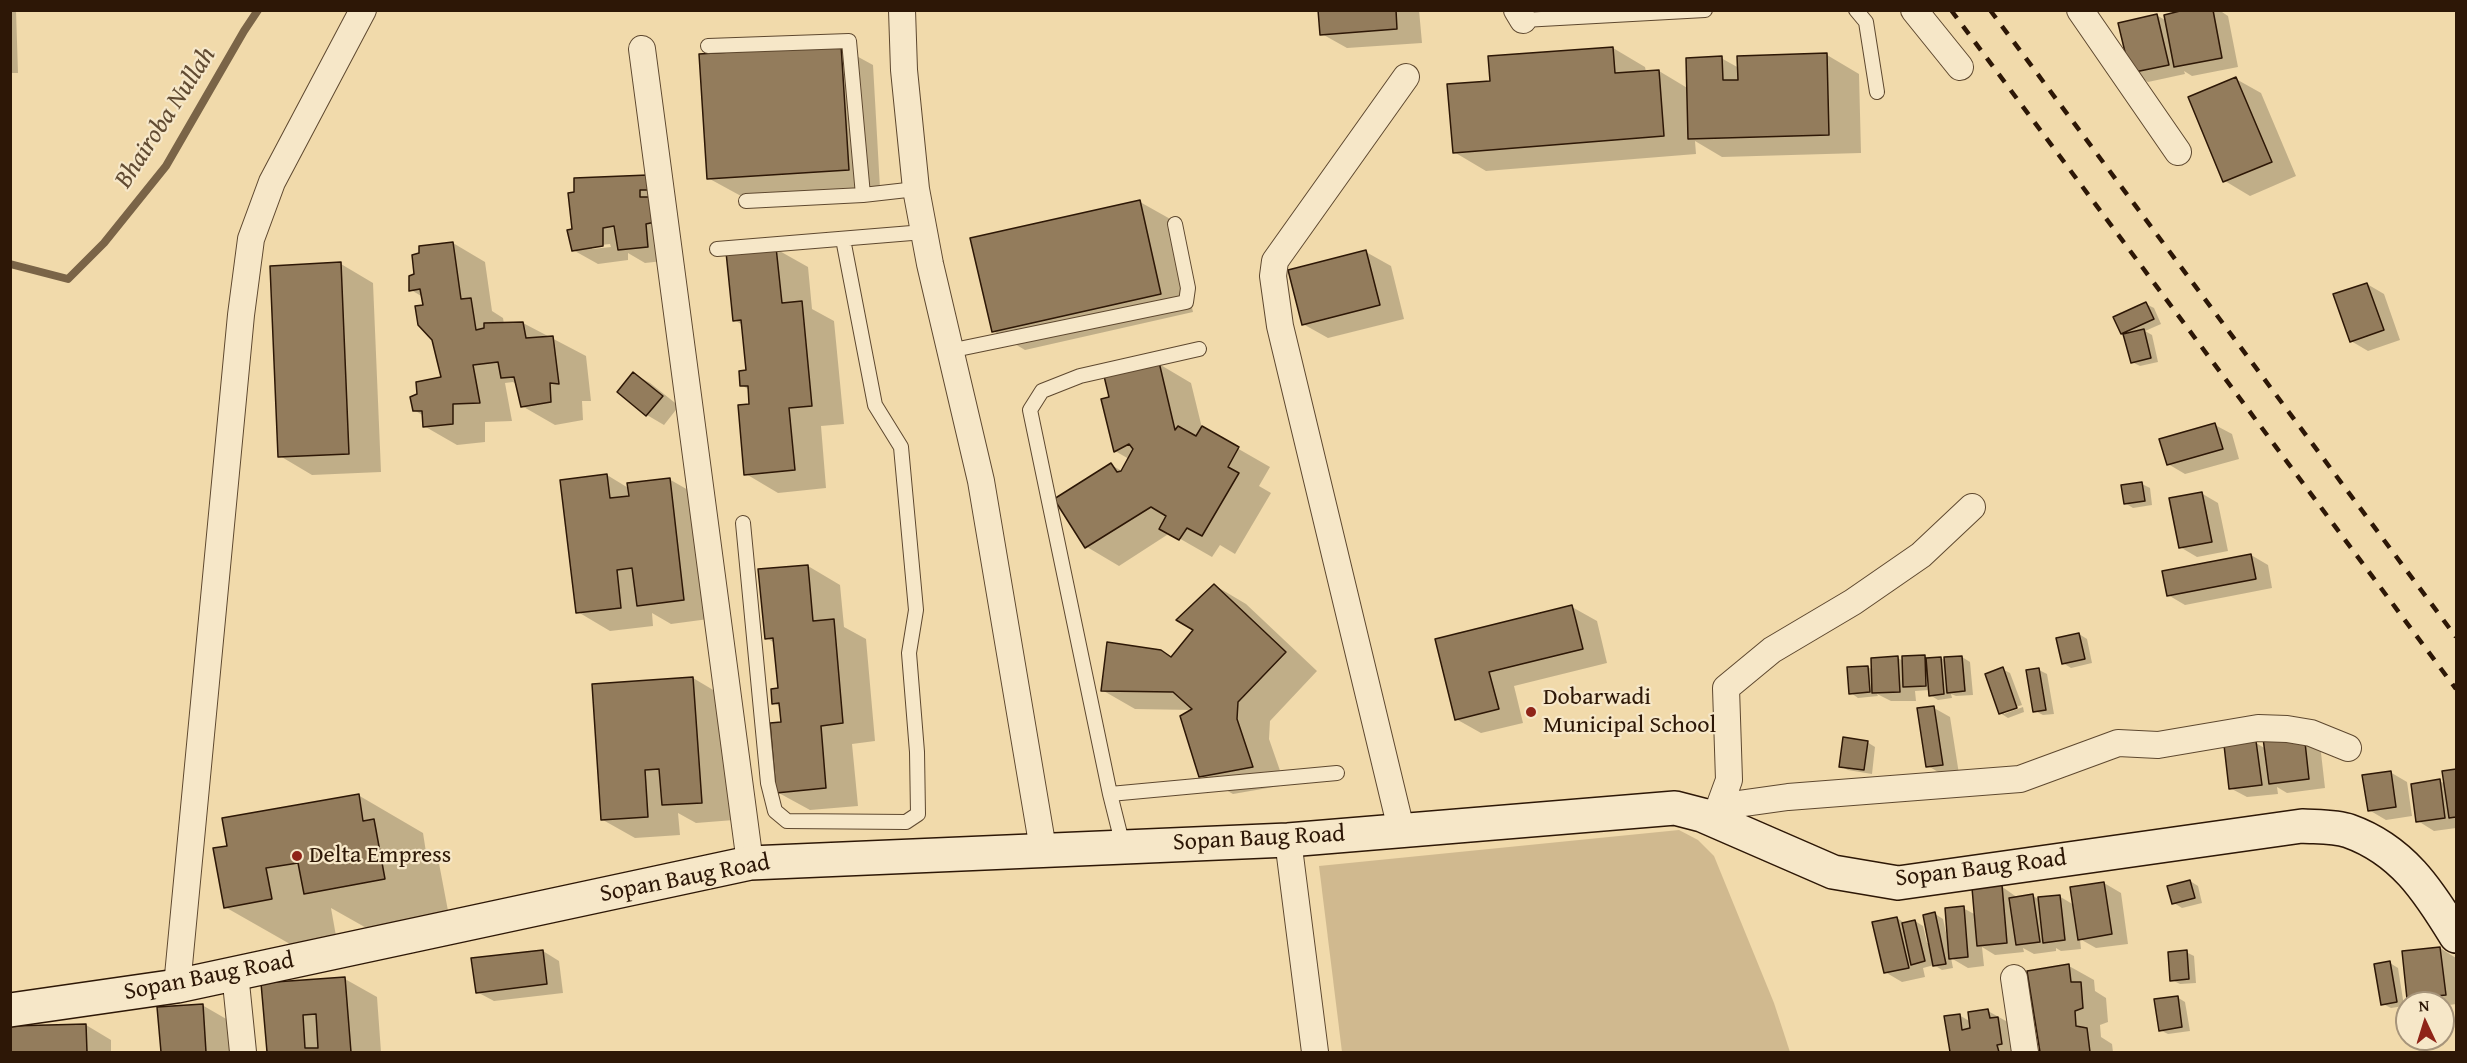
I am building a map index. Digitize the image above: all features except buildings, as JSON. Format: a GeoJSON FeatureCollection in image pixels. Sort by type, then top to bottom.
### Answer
{"type":"FeatureCollection","features":[{"type":"Feature","properties":{"kind":"street"},"geometry":{"type":"LineString","coordinates":[[177,986],[241,315],[251,239],[272,182],[363,10]]}},
{"type":"Feature","properties":{"kind":"street"},"geometry":{"type":"LineString","coordinates":[[902,10],[904,70],[916,189],[949,351],[981,482],[1043,849]]}},
{"type":"Feature","properties":{"kind":"street"},"geometry":{"type":"LineString","coordinates":[[1914,10],[1960,67]]}},
{"type":"Feature","properties":{"kind":"street"},"geometry":{"type":"LineString","coordinates":[[2080,10],[2178,152]]}},
{"type":"Feature","properties":{"kind":"street"},"geometry":{"type":"LineString","coordinates":[[642,49],[750,863]]}},
{"type":"Feature","properties":{"kind":"street"},"geometry":{"type":"LineString","coordinates":[[1401,829],[1280,326],[1273,276],[1275,261],[1406,77]]}},
{"type":"Feature","properties":{"kind":"street"},"geometry":{"type":"LineString","coordinates":[[1710,812],[1729,780],[1726,688],[1772,651],[1853,602],[1921,555],[1972,507]]}},
{"type":"Feature","properties":{"kind":"street"},"geometry":{"type":"LineString","coordinates":[[1710,812],[1738,804],[1788,797],[2020,779],[2118,743],[2158,745],[2258,728],[2311,733],[2348,748]]}},
{"type":"Feature","properties":{"kind":"street","name":"Sopan Baug Road"},"geometry":{"type":"LineString","coordinates":[[10,1010],[177,986],[750,863],[1288,840],[1675,808],[1710,812],[1833,872],[1898,883],[2302,826],[2347,830],[2392,853],[2426,887],[2457,936]]}},
{"type":"Feature","properties":{"kind":"street"},"geometry":{"type":"LineString","coordinates":[[1288,840],[1315,1053]]}},
{"type":"Feature","properties":{"kind":"street"},"geometry":{"type":"LineString","coordinates":[[235,974],[243,1053]]}},
{"type":"Feature","properties":{"kind":"street"},"geometry":{"type":"LineString","coordinates":[[2014,978],[2025,1053]]}},
{"type":"Feature","properties":{"kind":"lane"},"geometry":{"type":"LineString","coordinates":[[1520,15],[1705,10]]}},
{"type":"Feature","properties":{"kind":"lane"},"geometry":{"type":"LineString","coordinates":[[1856,10],[1866,22],[1877,92]]}},
{"type":"Feature","properties":{"kind":"lane"},"geometry":{"type":"LineString","coordinates":[[708,46],[849,41],[863,195]]}},
{"type":"Feature","properties":{"kind":"lane"},"geometry":{"type":"LineString","coordinates":[[746,201],[863,195],[916,189]]}},
{"type":"Feature","properties":{"kind":"lane"},"geometry":{"type":"LineString","coordinates":[[949,351],[1186,302],[1188,288],[1175,225]]}},
{"type":"Feature","properties":{"kind":"lane"},"geometry":{"type":"LineString","coordinates":[[717,249],[924,232]]}},
{"type":"Feature","properties":{"kind":"lane"},"geometry":{"type":"LineString","coordinates":[[743,523],[768,783],[775,811],[787,821],[906,822],[918,814],[917,752],[909,653],[916,610],[901,447],[875,405],[843,239]]}},
{"type":"Feature","properties":{"kind":"lane"},"geometry":{"type":"LineString","coordinates":[[1124,846],[1110,794],[1030,410],[1042,392],[1080,376],[1199,349]]}},
{"type":"Feature","properties":{"kind":"lane"},"geometry":{"type":"LineString","coordinates":[[1110,794],[1336,773]]}},
{"type":"Feature","properties":{"kind":"shaded area"},"geometry":{"type":"Polygon","coordinates":[[[1679,830],[1698,840],[1714,856],[1774,1003],[1790,1052],[1342,1052],[1319,866],[1679,830]]]}},
{"type":"Feature","properties":{"kind":"waterway","name":"Bhairoba Nullah"},"geometry":{"type":"LineString","coordinates":[[10,264],[68,279],[104,243],[166,166],[258,10]]}},
{"type":"Feature","properties":{"kind":"railway"},"geometry":{"type":"LineString","coordinates":[[1951,10],[2456,689]]}},
{"type":"Feature","properties":{"kind":"railway"},"geometry":{"type":"LineString","coordinates":[[1990,10],[2456,637]]}},
{"type":"Feature","properties":{"kind":"place","name":"Dobarwadi Municipal School"},"geometry":{"type":"Point","coordinates":[1531,712]}},
{"type":"Feature","properties":{"kind":"place","name":"Delta Empress"},"geometry":{"type":"Point","coordinates":[297,856]}}]}
